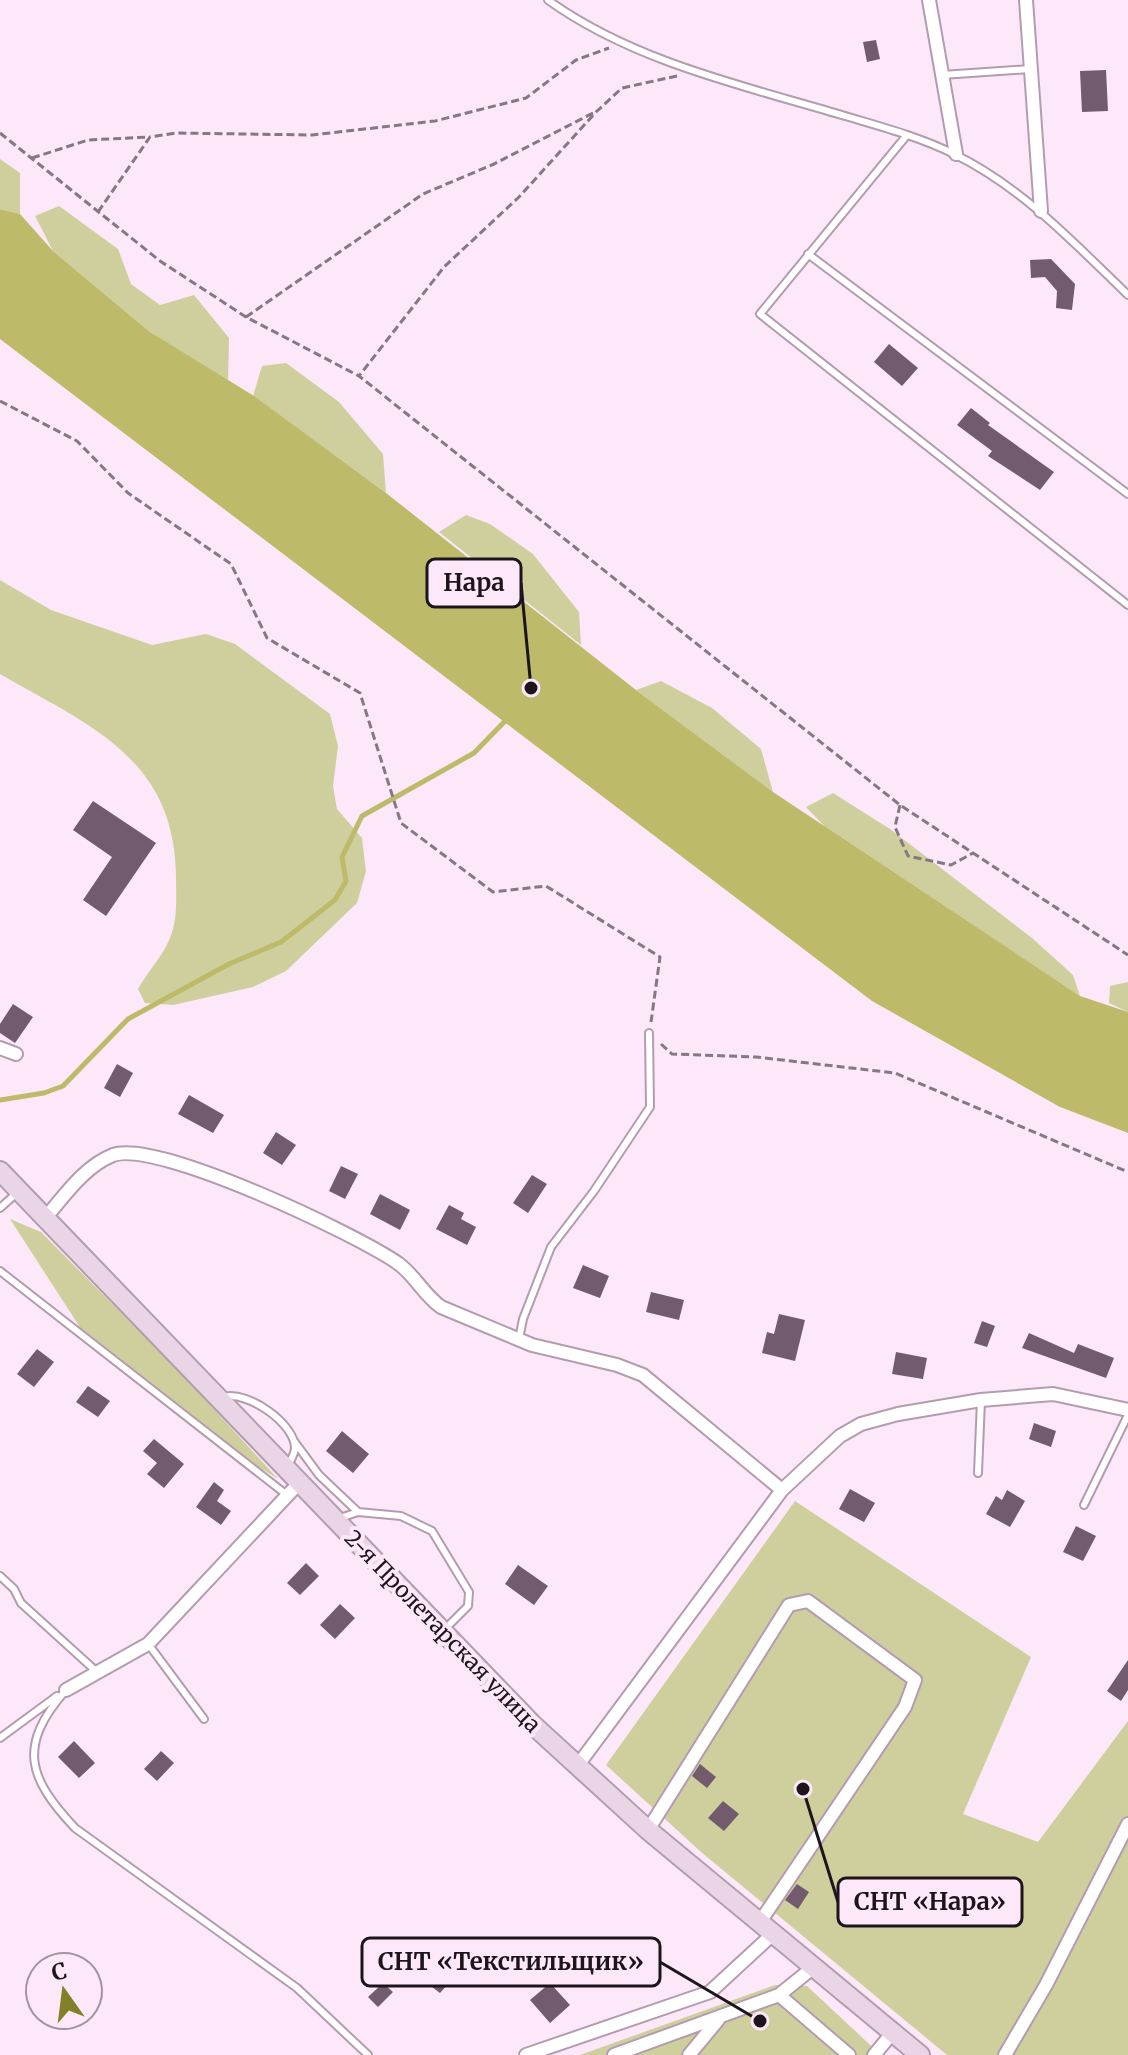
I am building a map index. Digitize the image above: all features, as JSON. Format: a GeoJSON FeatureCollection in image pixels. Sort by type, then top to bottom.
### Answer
{"type":"FeatureCollection","features":[{"type":"Feature","properties":{"kind":"main road","name":"2-я Пролетарская улица"},"geometry":{"type":"LineString","coordinates":[[0,1171],[220,1398],[291,1481],[334,1520],[442,1633],[578,1765],[648,1830],[920,2055]]}},
{"type":"Feature","properties":{"kind":"street"},"geometry":{"type":"LineString","coordinates":[[929,0],[956,154]]}},
{"type":"Feature","properties":{"kind":"street"},"geometry":{"type":"LineString","coordinates":[[1026,0],[1041,211]]}},
{"type":"Feature","properties":{"kind":"street"},"geometry":{"type":"LineString","coordinates":[[0,1048],[16,1054]]}},
{"type":"Feature","properties":{"kind":"street"},"geometry":{"type":"LineString","coordinates":[[46,1217],[96,1164],[115,1154],[143,1154],[197,1169],[323,1222],[397,1262],[441,1307],[519,1339],[643,1375],[782,1490]]}},
{"type":"Feature","properties":{"kind":"street"},"geometry":{"type":"LineString","coordinates":[[578,1765],[782,1490],[814,1456],[861,1424],[981,1400],[1053,1394],[1128,1412]]}},
{"type":"Feature","properties":{"kind":"street"},"geometry":{"type":"LineString","coordinates":[[66,1690],[148,1644],[291,1481]]}},
{"type":"Feature","properties":{"kind":"street"},"geometry":{"type":"LineString","coordinates":[[526,2055],[710,1992],[767,1927],[905,1707],[915,1680],[808,1601],[789,1605],[648,1830]]}},
{"type":"Feature","properties":{"kind":"street"},"geometry":{"type":"LineString","coordinates":[[1005,2055],[1046,1985],[1128,1824]]}},
{"type":"Feature","properties":{"kind":"street"},"geometry":{"type":"LineString","coordinates":[[614,2055],[779,1995],[815,1966]]}},
{"type":"Feature","properties":{"kind":"street"},"geometry":{"type":"LineString","coordinates":[[779,1995],[849,2055]]}},
{"type":"Feature","properties":{"kind":"street"},"geometry":{"type":"LineString","coordinates":[[689,2055],[720,2018]]}},
{"type":"Feature","properties":{"kind":"street"},"geometry":{"type":"LineString","coordinates":[[874,2055],[894,2031]]}},
{"type":"Feature","properties":{"kind":"lane"},"geometry":{"type":"LineString","coordinates":[[548,0],[586,28],[701,73],[907,135],[956,154],[1041,211],[1128,295]]}},
{"type":"Feature","properties":{"kind":"lane"},"geometry":{"type":"LineString","coordinates":[[942,75],[1031,69]]}},
{"type":"Feature","properties":{"kind":"lane"},"geometry":{"type":"LineString","coordinates":[[907,135],[760,314],[1128,605]]}},
{"type":"Feature","properties":{"kind":"lane"},"geometry":{"type":"LineString","coordinates":[[808,254],[1128,494]]}},
{"type":"Feature","properties":{"kind":"lane"},"geometry":{"type":"LineString","coordinates":[[519,1339],[523,1319],[551,1247],[594,1191],[650,1107],[649,1033]]}},
{"type":"Feature","properties":{"kind":"lane"},"geometry":{"type":"LineString","coordinates":[[0,1208],[21,1190]]}},
{"type":"Feature","properties":{"kind":"lane"},"geometry":{"type":"LineString","coordinates":[[0,1271],[291,1481],[295,1451],[293,1440]]}},
{"type":"Feature","properties":{"kind":"lane"},"geometry":{"type":"LineString","coordinates":[[220,1398],[241,1395],[260,1404],[319,1475],[358,1512]]}},
{"type":"Feature","properties":{"kind":"lane"},"geometry":{"type":"LineString","coordinates":[[978,1473],[981,1400]]}},
{"type":"Feature","properties":{"kind":"lane"},"geometry":{"type":"LineString","coordinates":[[1084,1505],[1128,1412]]}},
{"type":"Feature","properties":{"kind":"lane"},"geometry":{"type":"LineString","coordinates":[[334,1520],[358,1512],[401,1516],[432,1531],[469,1592],[468,1606],[442,1633]]}},
{"type":"Feature","properties":{"kind":"lane"},"geometry":{"type":"LineString","coordinates":[[0,1576],[14,1589],[21,1603],[97,1672]]}},
{"type":"Feature","properties":{"kind":"lane"},"geometry":{"type":"LineString","coordinates":[[148,1644],[204,1719]]}},
{"type":"Feature","properties":{"kind":"lane"},"geometry":{"type":"LineString","coordinates":[[0,1738],[66,1690]]}},
{"type":"Feature","properties":{"kind":"lane"},"geometry":{"type":"LineString","coordinates":[[66,1690],[52,1706],[34,1744],[35,1774],[46,1797],[75,1828],[297,1988],[368,2055]]}},
{"type":"Feature","properties":{"kind":"path"},"geometry":{"type":"LineString","coordinates":[[31,159],[88,140],[176,133],[312,135],[435,121],[526,98],[576,60],[624,43]]}},
{"type":"Feature","properties":{"kind":"path"},"geometry":{"type":"LineString","coordinates":[[359,376],[444,267],[519,197],[596,112],[622,88],[701,73]]}},
{"type":"Feature","properties":{"kind":"path"},"geometry":{"type":"LineString","coordinates":[[246,317],[423,194],[494,164],[596,112]]}},
{"type":"Feature","properties":{"kind":"path"},"geometry":{"type":"LineString","coordinates":[[0,133],[160,261],[246,317],[359,376],[900,805],[1128,955]]}},
{"type":"Feature","properties":{"kind":"path"},"geometry":{"type":"LineString","coordinates":[[98,212],[150,137]]}},
{"type":"Feature","properties":{"kind":"path"},"geometry":{"type":"LineString","coordinates":[[0,401],[77,441],[128,493],[231,564],[267,638],[360,693],[401,823],[493,892],[546,886],[660,957],[649,1033],[672,1054],[756,1057],[895,1073],[1128,1172]]}},
{"type":"Feature","properties":{"kind":"path"},"geometry":{"type":"LineString","coordinates":[[900,805],[895,827],[908,856],[951,865],[975,852]]}},
{"type":"Feature","properties":{"kind":"green space"},"geometry":{"type":"Polygon","coordinates":[[[0,159],[20,173],[20,214],[0,209],[0,159]]]}},
{"type":"Feature","properties":{"kind":"green space"},"geometry":{"type":"Polygon","coordinates":[[[59,206],[118,249],[131,284],[160,305],[194,295],[229,338],[228,383],[150,332],[53,251],[35,216],[59,206]]]}},
{"type":"Feature","properties":{"kind":"green space"},"geometry":{"type":"Polygon","coordinates":[[[286,363],[339,402],[383,454],[386,493],[253,396],[262,366],[286,363]]]}},
{"type":"Feature","properties":{"kind":"green space"},"geometry":{"type":"Polygon","coordinates":[[[466,515],[490,524],[533,554],[579,612],[581,645],[439,532],[466,515]]]}},
{"type":"Feature","properties":{"kind":"green space"},"geometry":{"type":"Polygon","coordinates":[[[0,580],[51,610],[152,645],[206,634],[235,644],[330,714],[338,746],[333,786],[337,809],[362,838],[366,871],[357,903],[286,971],[253,987],[173,1005],[145,1003],[138,989],[167,945],[175,916],[176,877],[172,836],[161,802],[144,774],[121,750],[65,711],[0,674],[0,580]]]}},
{"type":"Feature","properties":{"kind":"green space"},"geometry":{"type":"Polygon","coordinates":[[[661,681],[712,708],[761,749],[773,792],[636,690],[661,681]]]}},
{"type":"Feature","properties":{"kind":"green space"},"geometry":{"type":"Polygon","coordinates":[[[833,793],[890,829],[1032,938],[1073,975],[1080,996],[829,831],[806,807],[833,793]]]}},
{"type":"Feature","properties":{"kind":"green space"},"geometry":{"type":"Polygon","coordinates":[[[1128,982],[1128,1012],[1109,1003],[1110,986],[1128,982]]]}},
{"type":"Feature","properties":{"kind":"green space"},"geometry":{"type":"Polygon","coordinates":[[[10,1219],[41,1232],[177,1369],[278,1479],[212,1438],[83,1332],[10,1219]]]}},
{"type":"Feature","properties":{"kind":"green space"},"geometry":{"type":"Polygon","coordinates":[[[795,1501],[1031,1657],[963,1814],[1038,1842],[1128,1721],[1128,2055],[947,2055],[701,1852],[606,1765],[795,1501]]]}},
{"type":"Feature","properties":{"kind":"green space"},"geometry":{"type":"Polygon","coordinates":[[[775,1985],[807,1986],[881,2055],[580,2055],[775,1985]]]}},
{"type":"Feature","properties":{"kind":"shaded area"},"geometry":{"type":"Polygon","coordinates":[[[0,209],[20,214],[53,251],[150,332],[254,396],[386,493],[636,690],[773,792],[1080,996],[1128,1012],[1128,1133],[1060,1107],[872,1001],[0,339],[0,209]]]}},
{"type":"Feature","properties":{"kind":"building"},"geometry":{"type":"Polygon","coordinates":[[[876,40],[880,59],[867,62],[863,42],[876,40]]]}},
{"type":"Feature","properties":{"kind":"building"},"geometry":{"type":"Polygon","coordinates":[[[1106,70],[1108,111],[1082,112],[1080,71],[1106,70]]]}},
{"type":"Feature","properties":{"kind":"building"},"geometry":{"type":"Polygon","coordinates":[[[1051,259],[1075,284],[1072,310],[1056,308],[1057,291],[1045,277],[1031,278],[1030,260],[1051,259]]]}},
{"type":"Feature","properties":{"kind":"building"},"geometry":{"type":"Polygon","coordinates":[[[889,344],[918,368],[902,386],[874,362],[889,344]]]}},
{"type":"Feature","properties":{"kind":"building"},"geometry":{"type":"Polygon","coordinates":[[[971,408],[990,423],[988,425],[1054,472],[1040,490],[988,456],[992,451],[957,425],[971,408]]]}},
{"type":"Feature","properties":{"kind":"building"},"geometry":{"type":"Polygon","coordinates":[[[93,801],[156,843],[106,916],[83,900],[112,857],[73,830],[93,801]]]}},
{"type":"Feature","properties":{"kind":"building"},"geometry":{"type":"Polygon","coordinates":[[[13,1004],[33,1017],[15,1043],[0,1033],[0,1024],[13,1004]]]}},
{"type":"Feature","properties":{"kind":"building"},"geometry":{"type":"Polygon","coordinates":[[[117,1064],[133,1073],[120,1097],[104,1088],[117,1064]]]}},
{"type":"Feature","properties":{"kind":"building"},"geometry":{"type":"Polygon","coordinates":[[[189,1095],[224,1115],[213,1133],[178,1114],[189,1095]]]}},
{"type":"Feature","properties":{"kind":"building"},"geometry":{"type":"Polygon","coordinates":[[[276,1132],[296,1145],[282,1165],[263,1153],[276,1132]]]}},
{"type":"Feature","properties":{"kind":"building"},"geometry":{"type":"Polygon","coordinates":[[[341,1166],[358,1174],[345,1199],[329,1191],[341,1166]]]}},
{"type":"Feature","properties":{"kind":"building"},"geometry":{"type":"Polygon","coordinates":[[[532,1175],[547,1184],[528,1213],[513,1203],[532,1175]]]}},
{"type":"Feature","properties":{"kind":"building"},"geometry":{"type":"Polygon","coordinates":[[[380,1194],[410,1210],[400,1230],[370,1214],[380,1194]]]}},
{"type":"Feature","properties":{"kind":"building"},"geometry":{"type":"Polygon","coordinates":[[[449,1205],[464,1213],[461,1219],[476,1227],[467,1245],[436,1229],[449,1205]]]}},
{"type":"Feature","properties":{"kind":"building"},"geometry":{"type":"Polygon","coordinates":[[[583,1265],[609,1276],[600,1298],[573,1288],[583,1265]]]}},
{"type":"Feature","properties":{"kind":"building"},"geometry":{"type":"Polygon","coordinates":[[[651,1292],[684,1300],[679,1320],[646,1312],[651,1292]]]}},
{"type":"Feature","properties":{"kind":"building"},"geometry":{"type":"Polygon","coordinates":[[[779,1314],[805,1320],[795,1361],[762,1353],[767,1332],[774,1334],[779,1314]]]}},
{"type":"Feature","properties":{"kind":"building"},"geometry":{"type":"Polygon","coordinates":[[[982,1321],[995,1326],[987,1347],[974,1343],[982,1321]]]}},
{"type":"Feature","properties":{"kind":"building"},"geometry":{"type":"Polygon","coordinates":[[[1029,1333],[1074,1353],[1078,1344],[1114,1358],[1106,1378],[1022,1348],[1029,1333]]]}},
{"type":"Feature","properties":{"kind":"building"},"geometry":{"type":"Polygon","coordinates":[[[37,1349],[54,1362],[34,1387],[17,1374],[37,1349]]]}},
{"type":"Feature","properties":{"kind":"building"},"geometry":{"type":"Polygon","coordinates":[[[896,1352],[927,1358],[923,1379],[892,1374],[896,1352]]]}},
{"type":"Feature","properties":{"kind":"building"},"geometry":{"type":"Polygon","coordinates":[[[88,1386],[110,1401],[98,1417],[76,1402],[88,1386]]]}},
{"type":"Feature","properties":{"kind":"building"},"geometry":{"type":"Polygon","coordinates":[[[1034,1423],[1056,1431],[1051,1447],[1029,1439],[1034,1423]]]}},
{"type":"Feature","properties":{"kind":"building"},"geometry":{"type":"Polygon","coordinates":[[[342,1431],[369,1454],[353,1473],[326,1451],[342,1431]]]}},
{"type":"Feature","properties":{"kind":"building"},"geometry":{"type":"Polygon","coordinates":[[[154,1439],[184,1464],[164,1488],[147,1474],[157,1463],[143,1451],[154,1439]]]}},
{"type":"Feature","properties":{"kind":"building"},"geometry":{"type":"Polygon","coordinates":[[[214,1482],[224,1490],[217,1501],[231,1511],[221,1525],[196,1507],[214,1482]]]}},
{"type":"Feature","properties":{"kind":"building"},"geometry":{"type":"Polygon","coordinates":[[[850,1489],[875,1503],[864,1522],[839,1509],[850,1489]]]}},
{"type":"Feature","properties":{"kind":"building"},"geometry":{"type":"Polygon","coordinates":[[[1007,1490],[1025,1501],[1010,1527],[986,1514],[996,1496],[1002,1500],[1007,1490]]]}},
{"type":"Feature","properties":{"kind":"building"},"geometry":{"type":"Polygon","coordinates":[[[1076,1526],[1096,1536],[1083,1561],[1063,1552],[1076,1526]]]}},
{"type":"Feature","properties":{"kind":"building"},"geometry":{"type":"Polygon","coordinates":[[[306,1563],[319,1576],[300,1595],[287,1583],[306,1563]]]}},
{"type":"Feature","properties":{"kind":"building"},"geometry":{"type":"Polygon","coordinates":[[[518,1565],[548,1586],[534,1605],[505,1584],[518,1565]]]}},
{"type":"Feature","properties":{"kind":"building"},"geometry":{"type":"Polygon","coordinates":[[[340,1604],[355,1618],[335,1639],[320,1625],[340,1604]]]}},
{"type":"Feature","properties":{"kind":"building"},"geometry":{"type":"Polygon","coordinates":[[[1128,1660],[1128,1690],[1121,1701],[1107,1691],[1128,1660]]]}},
{"type":"Feature","properties":{"kind":"building"},"geometry":{"type":"Polygon","coordinates":[[[74,1741],[95,1763],[79,1778],[58,1757],[74,1741]]]}},
{"type":"Feature","properties":{"kind":"building"},"geometry":{"type":"Polygon","coordinates":[[[161,1751],[174,1763],[157,1781],[144,1769],[161,1751]]]}},
{"type":"Feature","properties":{"kind":"building"},"geometry":{"type":"Polygon","coordinates":[[[700,1764],[716,1777],[707,1788],[692,1776],[700,1764]]]}},
{"type":"Feature","properties":{"kind":"building"},"geometry":{"type":"Polygon","coordinates":[[[723,1801],[739,1814],[724,1831],[708,1818],[723,1801]]]}},
{"type":"Feature","properties":{"kind":"building"},"geometry":{"type":"Polygon","coordinates":[[[797,1884],[809,1892],[798,1909],[785,1900],[797,1884]]]}},
{"type":"Feature","properties":{"kind":"building"},"geometry":{"type":"Polygon","coordinates":[[[437,1973],[449,1983],[440,1993],[428,1984],[437,1973]]]}},
{"type":"Feature","properties":{"kind":"building"},"geometry":{"type":"Polygon","coordinates":[[[383,1983],[393,1992],[378,2007],[368,1997],[383,1983]]]}},
{"type":"Feature","properties":{"kind":"building"},"geometry":{"type":"Polygon","coordinates":[[[550,1983],[570,2005],[550,2023],[530,2000],[550,1983]]]}},
{"type":"Feature","properties":{"kind":"waterway"},"geometry":{"type":"LineString","coordinates":[[0,1100],[44,1093],[63,1086],[128,1019],[229,964],[281,942],[335,900],[346,881],[342,857],[362,816],[474,753],[508,718]]}},
{"type":"Feature","properties":{"kind":"place","name":"Нара"},"geometry":{"type":"Point","coordinates":[531,688]}},
{"type":"Feature","properties":{"kind":"place","name":"СНТ «Нара»"},"geometry":{"type":"Point","coordinates":[803,1789]}},
{"type":"Feature","properties":{"kind":"place","name":"СНТ «Текстильщик»"},"geometry":{"type":"Point","coordinates":[760,2021]}}]}
